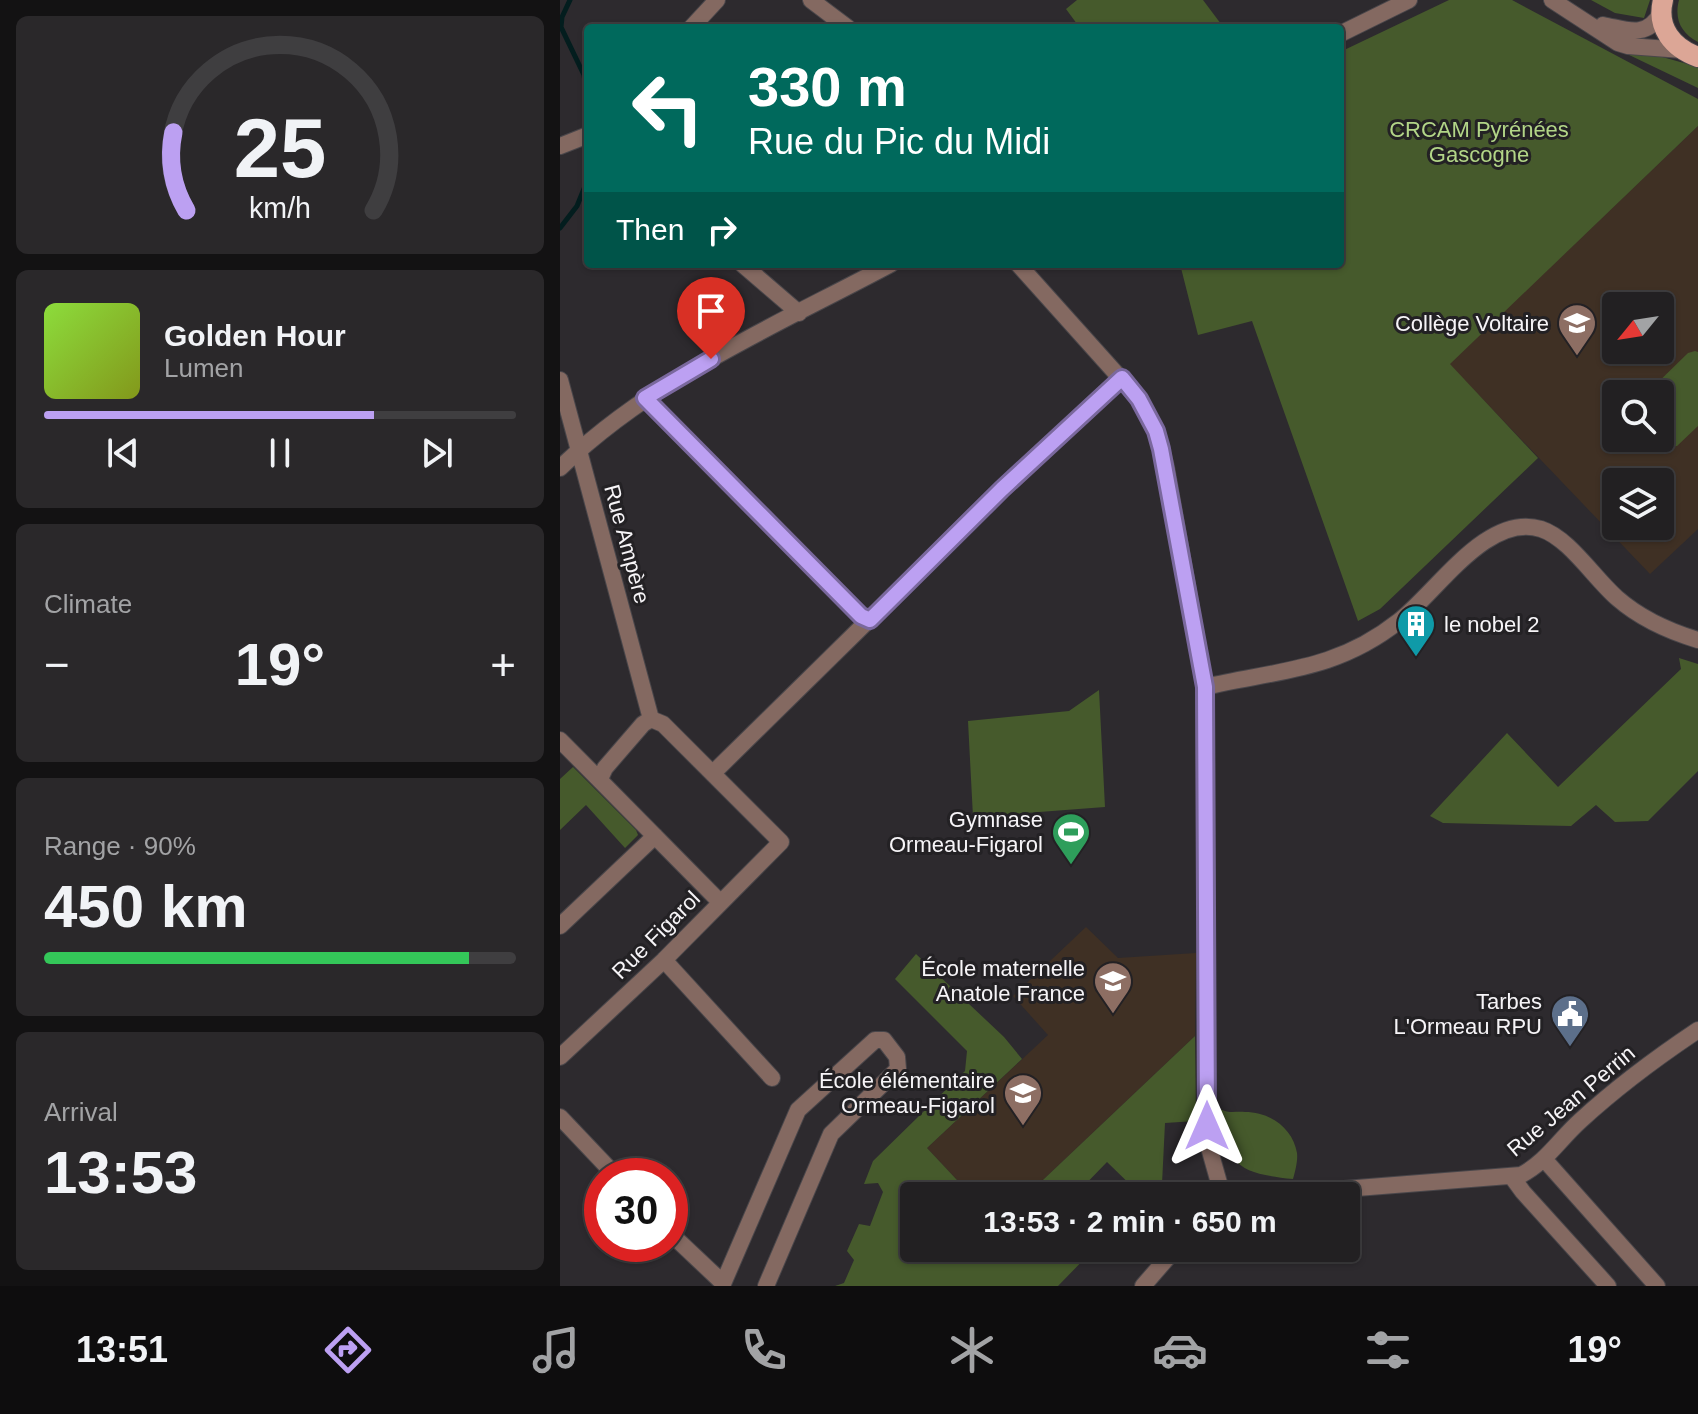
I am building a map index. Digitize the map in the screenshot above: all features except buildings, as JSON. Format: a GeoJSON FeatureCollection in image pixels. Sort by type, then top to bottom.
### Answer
{"type":"FeatureCollection","features":[{"type":"Feature","properties":{"kind":"main road"},"geometry":{"type":"LineString","coordinates":[[1662,4],[1665,31],[1690,54]]}},
{"type":"Feature","properties":{"kind":"street"},"geometry":{"type":"LineString","coordinates":[[695,24],[717,0]]}},
{"type":"Feature","properties":{"kind":"street"},"geometry":{"type":"LineString","coordinates":[[811,0],[843,24]]}},
{"type":"Feature","properties":{"kind":"street"},"geometry":{"type":"LineString","coordinates":[[1344,32],[1409,0]]}},
{"type":"Feature","properties":{"kind":"street"},"geometry":{"type":"LineString","coordinates":[[1552,0],[1628,46],[1690,54]]}},
{"type":"Feature","properties":{"kind":"street"},"geometry":{"type":"LineString","coordinates":[[1593,24],[1631,33],[1652,24],[1662,4]]}},
{"type":"Feature","properties":{"kind":"street"},"geometry":{"type":"LineString","coordinates":[[560,146],[584,137]]}},
{"type":"Feature","properties":{"kind":"street"},"geometry":{"type":"LineString","coordinates":[[747,268],[799,313]]}},
{"type":"Feature","properties":{"kind":"street"},"geometry":{"type":"LineString","coordinates":[[560,468],[645,398],[677,377],[883,268]]}},
{"type":"Feature","properties":{"kind":"street"},"geometry":{"type":"LineString","coordinates":[[1022,268],[1139,399],[1159,443],[1205,687],[1207,1126],[1217,1182]]}},
{"type":"Feature","properties":{"kind":"street"},"geometry":{"type":"LineString","coordinates":[[600,779],[605,768],[643,724],[651,719],[663,724],[713,773],[1002,489],[1122,378]]}},
{"type":"Feature","properties":{"kind":"street","name":"Rue Ampère"},"geometry":{"type":"LineString","coordinates":[[560,380],[651,719]]}},
{"type":"Feature","properties":{"kind":"street"},"geometry":{"type":"LineString","coordinates":[[645,398],[861,616],[870,620]]}},
{"type":"Feature","properties":{"kind":"street"},"geometry":{"type":"LineString","coordinates":[[1205,687],[1320,664],[1360,647],[1400,621],[1489,536],[1522,526],[1556,535],[1618,599],[1649,621],[1698,640]]}},
{"type":"Feature","properties":{"kind":"street"},"geometry":{"type":"LineString","coordinates":[[560,740],[720,902]]}},
{"type":"Feature","properties":{"kind":"street","name":"Rue Figarol"},"geometry":{"type":"LineString","coordinates":[[560,1057],[714,912],[720,902],[781,842],[713,773]]}},
{"type":"Feature","properties":{"kind":"street"},"geometry":{"type":"LineString","coordinates":[[560,926],[655,836]]}},
{"type":"Feature","properties":{"kind":"street"},"geometry":{"type":"LineString","coordinates":[[664,960],[772,1078]]}},
{"type":"Feature","properties":{"kind":"street","name":"Rue Jean Perrin"},"geometry":{"type":"LineString","coordinates":[[1512,1177],[1531,1170],[1560,1138],[1610,1094],[1698,1030]]}},
{"type":"Feature","properties":{"kind":"street"},"geometry":{"type":"LineString","coordinates":[[688,1251],[722,1285],[798,1110],[875,1040],[884,1040],[897,1057],[898,1069],[831,1134],[766,1286]]}},
{"type":"Feature","properties":{"kind":"street"},"geometry":{"type":"LineString","coordinates":[[560,1117],[599,1158]]}},
{"type":"Feature","properties":{"kind":"street"},"geometry":{"type":"LineString","coordinates":[[1544,1159],[1657,1286]]}},
{"type":"Feature","properties":{"kind":"street"},"geometry":{"type":"LineString","coordinates":[[1360,1188],[1512,1177],[1608,1286]]}},
{"type":"Feature","properties":{"kind":"street"},"geometry":{"type":"LineString","coordinates":[[1143,1286],[1164,1262]]}},
{"type":"Feature","properties":{"kind":"shaded area","name":"Collège Voltaire"},"geometry":{"type":"Polygon","coordinates":[[[1698,126],[1698,529],[1650,574],[1617,540],[1674,540],[1674,468],[1602,468],[1602,524],[1449,364],[1698,126]]]}},
{"type":"Feature","properties":{"kind":"shaded area"},"geometry":{"type":"Polygon","coordinates":[[[1086,927],[1118,958],[1196,953],[1195,1036],[1041,1182],[959,1182],[927,1148],[1048,1035],[1013,996],[1086,927]]]}},
{"type":"Feature","properties":{"kind":"green space"},"geometry":{"type":"Polygon","coordinates":[[[1077,0],[1203,0],[1221,24],[1077,24],[1066,9],[1077,0]]]}},
{"type":"Feature","properties":{"kind":"green space","name":"CRCAM Pyrénées Gascogne"},"geometry":{"type":"Polygon","coordinates":[[[1449,0],[1512,0],[1698,99],[1698,126],[1450,364],[1538,458],[1380,609],[1358,621],[1252,321],[1198,335],[1181,268],[1344,268],[1344,50],[1449,0]]]}},
{"type":"Feature","properties":{"kind":"green space"},"geometry":{"type":"Polygon","coordinates":[[[1591,0],[1650,0],[1644,18],[1615,13],[1591,0]]]}},
{"type":"Feature","properties":{"kind":"green space"},"geometry":{"type":"Polygon","coordinates":[[[1679,0],[1698,0],[1698,42],[1680,25],[1677,13],[1679,0]]]}},
{"type":"Feature","properties":{"kind":"green space"},"geometry":{"type":"Polygon","coordinates":[[[1641,51],[1698,67],[1698,88],[1625,53],[1641,51]]]}},
{"type":"Feature","properties":{"kind":"green space"},"geometry":{"type":"Polygon","coordinates":[[[1698,352],[1698,426],[1674,446],[1674,380],[1660,380],[1688,353],[1698,352]]]}},
{"type":"Feature","properties":{"kind":"green space"},"geometry":{"type":"Polygon","coordinates":[[[1679,658],[1698,664],[1698,771],[1648,821],[1615,822],[1596,805],[1571,826],[1443,823],[1430,816],[1507,733],[1558,787],[1681,669],[1679,658]]]}},
{"type":"Feature","properties":{"kind":"green space"},"geometry":{"type":"Polygon","coordinates":[[[1099,690],[1105,807],[973,817],[968,721],[1069,711],[1099,690]]]}},
{"type":"Feature","properties":{"kind":"green space"},"geometry":{"type":"Polygon","coordinates":[[[573,767],[636,830],[638,835],[625,848],[586,805],[560,830],[560,779],[573,767]]]}},
{"type":"Feature","properties":{"kind":"green space"},"geometry":{"type":"Polygon","coordinates":[[[916,954],[1004,1037],[1022,1059],[927,1148],[959,1182],[900,1182],[900,1262],[1081,1262],[1058,1286],[835,1286],[844,1283],[854,1260],[847,1251],[859,1224],[870,1226],[883,1192],[878,1183],[864,1184],[873,1161],[965,1071],[967,1051],[895,979],[916,954]]]}},
{"type":"Feature","properties":{"kind":"green space"},"geometry":{"type":"Polygon","coordinates":[[[1195,1036],[1196,1121],[1165,1123],[1162,1182],[1128,1182],[1107,1162],[1088,1182],[1041,1182],[1195,1036]]]}},
{"type":"Feature","properties":{"kind":"green space"},"geometry":{"type":"Polygon","coordinates":[[[1220,1109],[1263,1115],[1279,1123],[1295,1144],[1297,1163],[1293,1179],[1260,1174],[1238,1164],[1226,1144],[1220,1109]]]}},
{"type":"Feature","properties":{"kind":"waterway"},"geometry":{"type":"LineString","coordinates":[[570,0],[561,27],[584,75]]}},
{"type":"Feature","properties":{"kind":"waterway"},"geometry":{"type":"LineString","coordinates":[[560,228],[577,206],[584,189]]}},
{"type":"Feature","properties":{"kind":"place","name":"Collège Voltaire"},"geometry":{"type":"Point","coordinates":[1577,357]}},
{"type":"Feature","properties":{"kind":"place","name":"le nobel 2"},"geometry":{"type":"Point","coordinates":[1416,658]}},
{"type":"Feature","properties":{"kind":"place","name":"Gymnase Ormeau-Figarol"},"geometry":{"type":"Point","coordinates":[1071,866]}},
{"type":"Feature","properties":{"kind":"place","name":"École maternelle Anatole France"},"geometry":{"type":"Point","coordinates":[1113,1015]}},
{"type":"Feature","properties":{"kind":"place","name":"Tarbes L'Ormeau RPU"},"geometry":{"type":"Point","coordinates":[1570,1048]}},
{"type":"Feature","properties":{"kind":"place","name":"École élémentaire Ormeau-Figarol"},"geometry":{"type":"Point","coordinates":[1023,1127]}},
{"type":"Feature","properties":{"kind":"route"},"geometry":{"type":"LineString","coordinates":[[711,359],[645,398],[861,616],[870,620],[1002,489],[1122,378],[1139,399],[1156,431],[1166,467],[1205,687],[1207,1126]]}}]}
